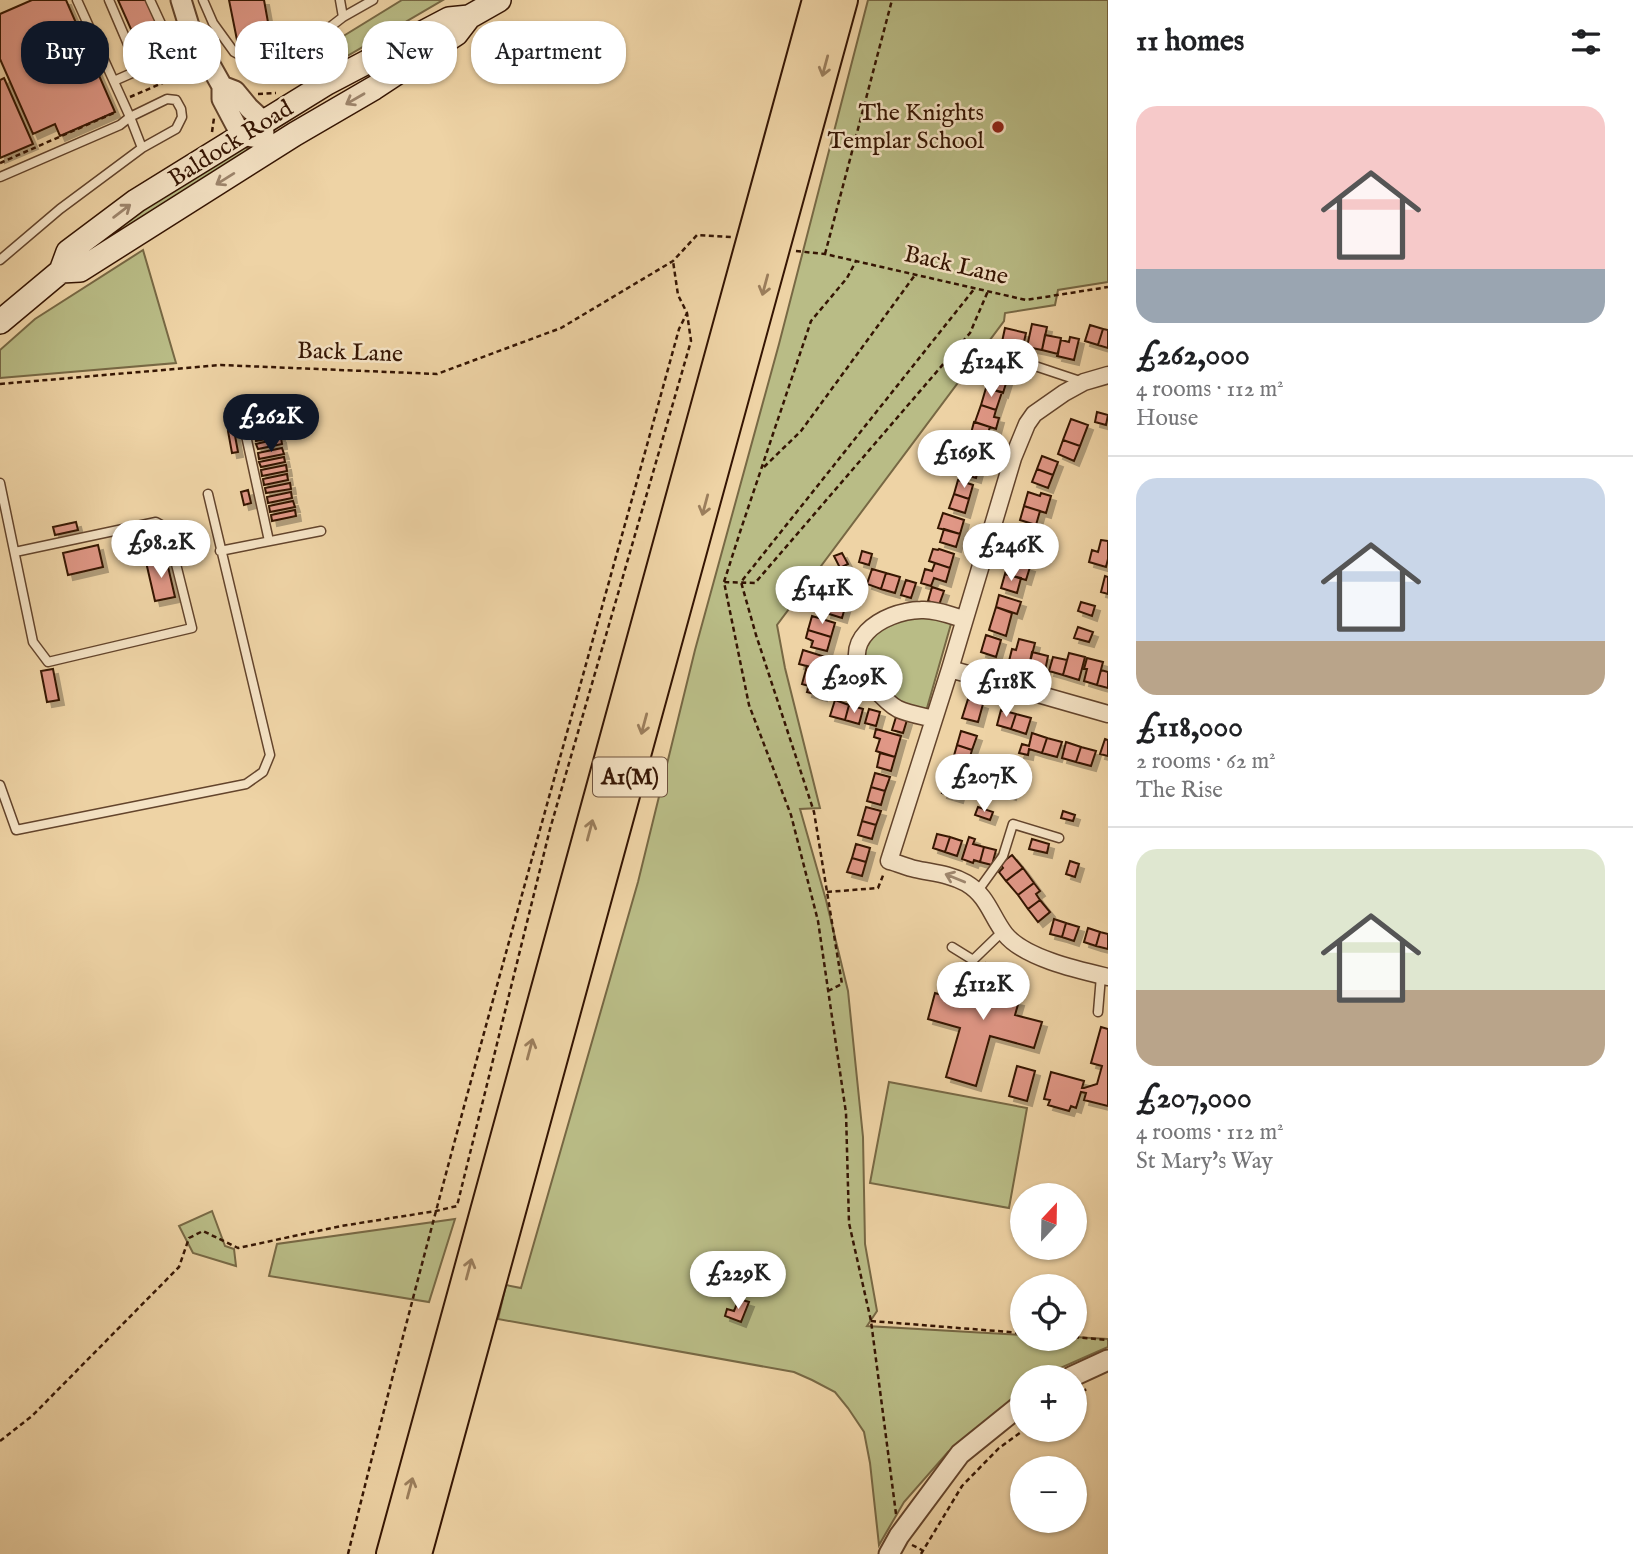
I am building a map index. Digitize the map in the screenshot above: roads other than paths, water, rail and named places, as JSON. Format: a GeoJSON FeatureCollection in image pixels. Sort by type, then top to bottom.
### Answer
{"type":"FeatureCollection","features":[{"type":"Feature","properties":{"kind":"highway","name":"A1(M)"},"geometry":{"type":"LineString","coordinates":[[391,1554],[817,0]]}},
{"type":"Feature","properties":{"kind":"highway","name":"A1(M)"},"geometry":{"type":"LineString","coordinates":[[417,1554],[843,0]]}},
{"type":"Feature","properties":{"kind":"main road","name":"Baldock Road"},"geometry":{"type":"LineString","coordinates":[[0,322],[61,271],[68,252],[135,201],[260,136],[374,88],[456,34],[470,17],[499,0]]}},
{"type":"Feature","properties":{"kind":"main road","name":"Baldock Road"},"geometry":{"type":"LineString","coordinates":[[61,271],[79,270],[260,136]]}},
{"type":"Feature","properties":{"kind":"street"},"geometry":{"type":"LineString","coordinates":[[181,0],[190,29],[222,86],[222,99],[260,136]]}},
{"type":"Feature","properties":{"kind":"street"},"geometry":{"type":"LineString","coordinates":[[1105,976],[1067,966],[1015,944],[1003,931],[990,907],[967,883],[941,873],[913,869],[889,861],[1013,458],[1027,424],[1041,408],[1084,382],[1108,375]]}},
{"type":"Feature","properties":{"kind":"street"},"geometry":{"type":"LineString","coordinates":[[934,719],[898,709],[887,702],[862,672],[857,657],[858,649],[866,631],[894,615],[922,610],[963,619]]}},
{"type":"Feature","properties":{"kind":"street"},"geometry":{"type":"LineString","coordinates":[[950,669],[1108,714]]}},
{"type":"Feature","properties":{"kind":"street"},"geometry":{"type":"LineString","coordinates":[[1087,1370],[1108,1360]]}},
{"type":"Feature","properties":{"kind":"street"},"geometry":{"type":"LineString","coordinates":[[889,1554],[899,1536],[960,1454],[1010,1414]]}},
{"type":"Feature","properties":{"kind":"lane"},"geometry":{"type":"LineString","coordinates":[[77,0],[142,148]]}},
{"type":"Feature","properties":{"kind":"lane"},"geometry":{"type":"LineString","coordinates":[[109,0],[123,33]]}},
{"type":"Feature","properties":{"kind":"lane"},"geometry":{"type":"LineString","coordinates":[[150,0],[160,21]]}},
{"type":"Feature","properties":{"kind":"lane"},"geometry":{"type":"LineString","coordinates":[[203,0],[214,23],[234,52],[260,66],[294,55],[343,17],[373,0]]}},
{"type":"Feature","properties":{"kind":"lane"},"geometry":{"type":"LineString","coordinates":[[340,0],[343,17]]}},
{"type":"Feature","properties":{"kind":"lane"},"geometry":{"type":"LineString","coordinates":[[114,81],[123,77]]}},
{"type":"Feature","properties":{"kind":"lane"},"geometry":{"type":"LineString","coordinates":[[0,177],[120,125],[130,117],[167,99],[176,100],[181,109],[182,117],[176,129],[142,148],[60,209],[0,260]]}},
{"type":"Feature","properties":{"kind":"lane"},"geometry":{"type":"LineString","coordinates":[[1026,363],[1084,382]]}},
{"type":"Feature","properties":{"kind":"lane"},"geometry":{"type":"LineString","coordinates":[[245,431],[270,541]]}},
{"type":"Feature","properties":{"kind":"lane"},"geometry":{"type":"LineString","coordinates":[[0,483],[33,642],[48,662],[192,628],[167,528],[156,522],[15,552]]}},
{"type":"Feature","properties":{"kind":"lane"},"geometry":{"type":"LineString","coordinates":[[0,785],[16,830],[246,784],[263,772],[270,755],[208,494]]}},
{"type":"Feature","properties":{"kind":"lane"},"geometry":{"type":"LineString","coordinates":[[220,551],[321,531]]}},
{"type":"Feature","properties":{"kind":"lane"},"geometry":{"type":"LineString","coordinates":[[977,892],[1003,856],[1013,824],[1059,838]]}},
{"type":"Feature","properties":{"kind":"lane"},"geometry":{"type":"LineString","coordinates":[[952,947],[973,960],[1003,931]]}},
{"type":"Feature","properties":{"kind":"lane"},"geometry":{"type":"LineString","coordinates":[[1098,1013],[1105,976]]}},
{"type":"Feature","properties":{"kind":"place","name":"The Knights Templar School"},"geometry":{"type":"Point","coordinates":[998,127]}}]}
